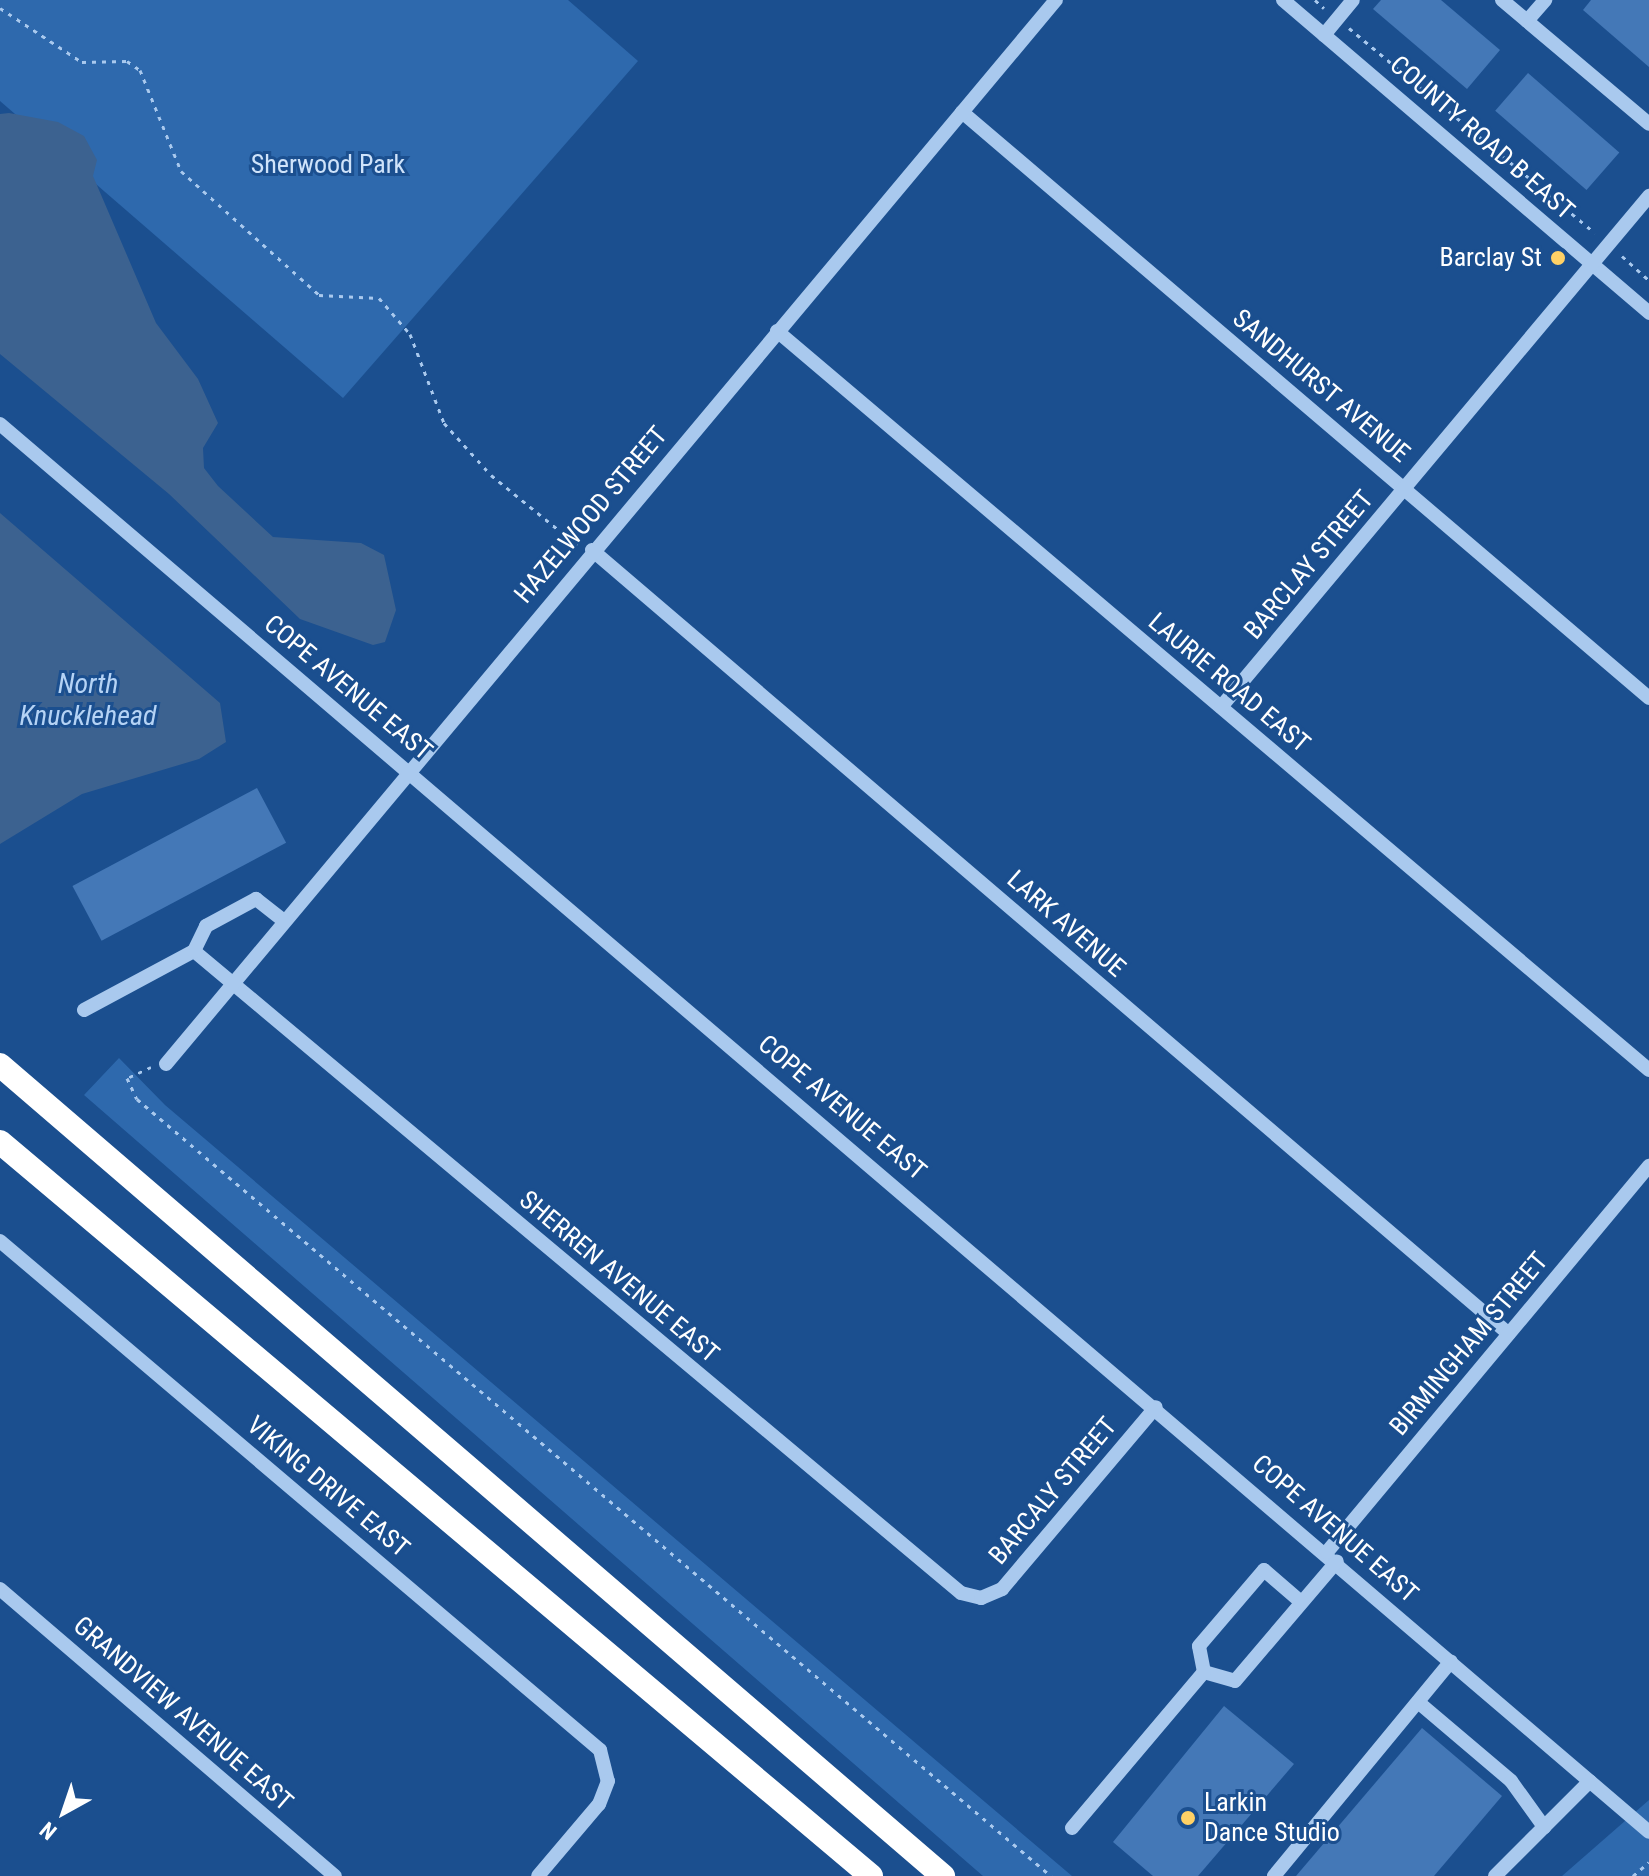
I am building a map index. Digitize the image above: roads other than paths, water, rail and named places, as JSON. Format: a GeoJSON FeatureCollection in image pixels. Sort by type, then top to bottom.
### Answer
{"type":"FeatureCollection","features":[{"type":"Feature","properties":{"kind":"highway"},"geometry":{"type":"LineString","coordinates":[[0,1065],[943,1876]]}},
{"type":"Feature","properties":{"kind":"highway"},"geometry":{"type":"LineString","coordinates":[[0,1142],[871,1876]]}},
{"type":"Feature","properties":{"kind":"street","name":"HAZELWOOD STREET"},"geometry":{"type":"LineString","coordinates":[[166,1064],[592,550],[1056,0]]}},
{"type":"Feature","properties":{"kind":"street","name":"COUNTY ROAD B EAST"},"geometry":{"type":"LineString","coordinates":[[1283,0],[1649,313]]}},
{"type":"Feature","properties":{"kind":"street"},"geometry":{"type":"LineString","coordinates":[[1502,0],[1649,124]]}},
{"type":"Feature","properties":{"kind":"street"},"geometry":{"type":"LineString","coordinates":[[1527,21],[1545,0]]}},
{"type":"Feature","properties":{"kind":"street"},"geometry":{"type":"LineString","coordinates":[[1324,35],[1344,7]]}},
{"type":"Feature","properties":{"kind":"street","name":"SANDHURST AVENUE"},"geometry":{"type":"LineString","coordinates":[[962,112],[1649,698]]}},
{"type":"Feature","properties":{"kind":"street","name":"BARCLAY STREET"},"geometry":{"type":"LineString","coordinates":[[1221,707],[1649,196]]}},
{"type":"Feature","properties":{"kind":"street","name":"LAURIE ROAD EAST"},"geometry":{"type":"LineString","coordinates":[[777,331],[1649,1070]]}},
{"type":"Feature","properties":{"kind":"street","name":"COPE AVENUE EAST"},"geometry":{"type":"LineString","coordinates":[[0,424],[1332,1557],[1649,1832]]}},
{"type":"Feature","properties":{"kind":"street","name":"LARK AVENUE"},"geometry":{"type":"LineString","coordinates":[[592,550],[1509,1334]]}},
{"type":"Feature","properties":{"kind":"street"},"geometry":{"type":"LineString","coordinates":[[84,1010],[194,951],[206,926],[256,899],[283,920]]}},
{"type":"Feature","properties":{"kind":"street","name":"SHERREN AVENUE EAST"},"geometry":{"type":"LineString","coordinates":[[194,951],[961,1593],[981,1598]]}},
{"type":"Feature","properties":{"kind":"street","name":"BIRMINGHAM STREET"},"geometry":{"type":"LineString","coordinates":[[1204,1672],[1235,1681],[1301,1602],[1332,1557],[1509,1334],[1649,1166]]}},
{"type":"Feature","properties":{"kind":"street","name":"VIKING DRIVE EAST"},"geometry":{"type":"LineString","coordinates":[[3,1248],[600,1750],[608,1781],[599,1804],[538,1876]]}},
{"type":"Feature","properties":{"kind":"street","name":"BARCALY STREET"},"geometry":{"type":"LineString","coordinates":[[981,1598],[1002,1589],[1156,1407]]}},
{"type":"Feature","properties":{"kind":"street"},"geometry":{"type":"LineString","coordinates":[[1072,1828],[1204,1672],[1199,1646],[1264,1570],[1301,1602]]}},
{"type":"Feature","properties":{"kind":"street","name":"GRANDVIEW AVENUE EAST"},"geometry":{"type":"LineString","coordinates":[[0,1589],[335,1876]]}},
{"type":"Feature","properties":{"kind":"street"},"geometry":{"type":"LineString","coordinates":[[1274,1876],[1451,1661]]}},
{"type":"Feature","properties":{"kind":"street"},"geometry":{"type":"LineString","coordinates":[[1418,1702],[1511,1781],[1544,1827]]}},
{"type":"Feature","properties":{"kind":"street"},"geometry":{"type":"LineString","coordinates":[[1495,1876],[1590,1781]]}},
{"type":"Feature","properties":{"kind":"water"},"geometry":{"type":"Polygon","coordinates":[[[0,114],[58,122],[84,136],[97,160],[93,176],[156,323],[198,379],[218,423],[203,448],[204,468],[218,486],[273,537],[361,543],[384,555],[396,610],[385,642],[373,645],[300,619],[169,494],[0,354],[0,114]]]}},
{"type":"Feature","properties":{"kind":"water","name":"North Knucklehead"},"geometry":{"type":"Polygon","coordinates":[[[0,513],[220,703],[226,742],[199,759],[82,794],[0,844],[0,513]]]}},
{"type":"Feature","properties":{"kind":"place","name":"Barclay St"},"geometry":{"type":"Point","coordinates":[1558,258]}},
{"type":"Feature","properties":{"kind":"place","name":"Larkin Dance Studio"},"geometry":{"type":"Point","coordinates":[1188,1818]}},
{"type":"Feature","properties":{"kind":"park label","name":"Sherwood Park"},"geometry":{"type":"Point","coordinates":[328,165]}}]}
